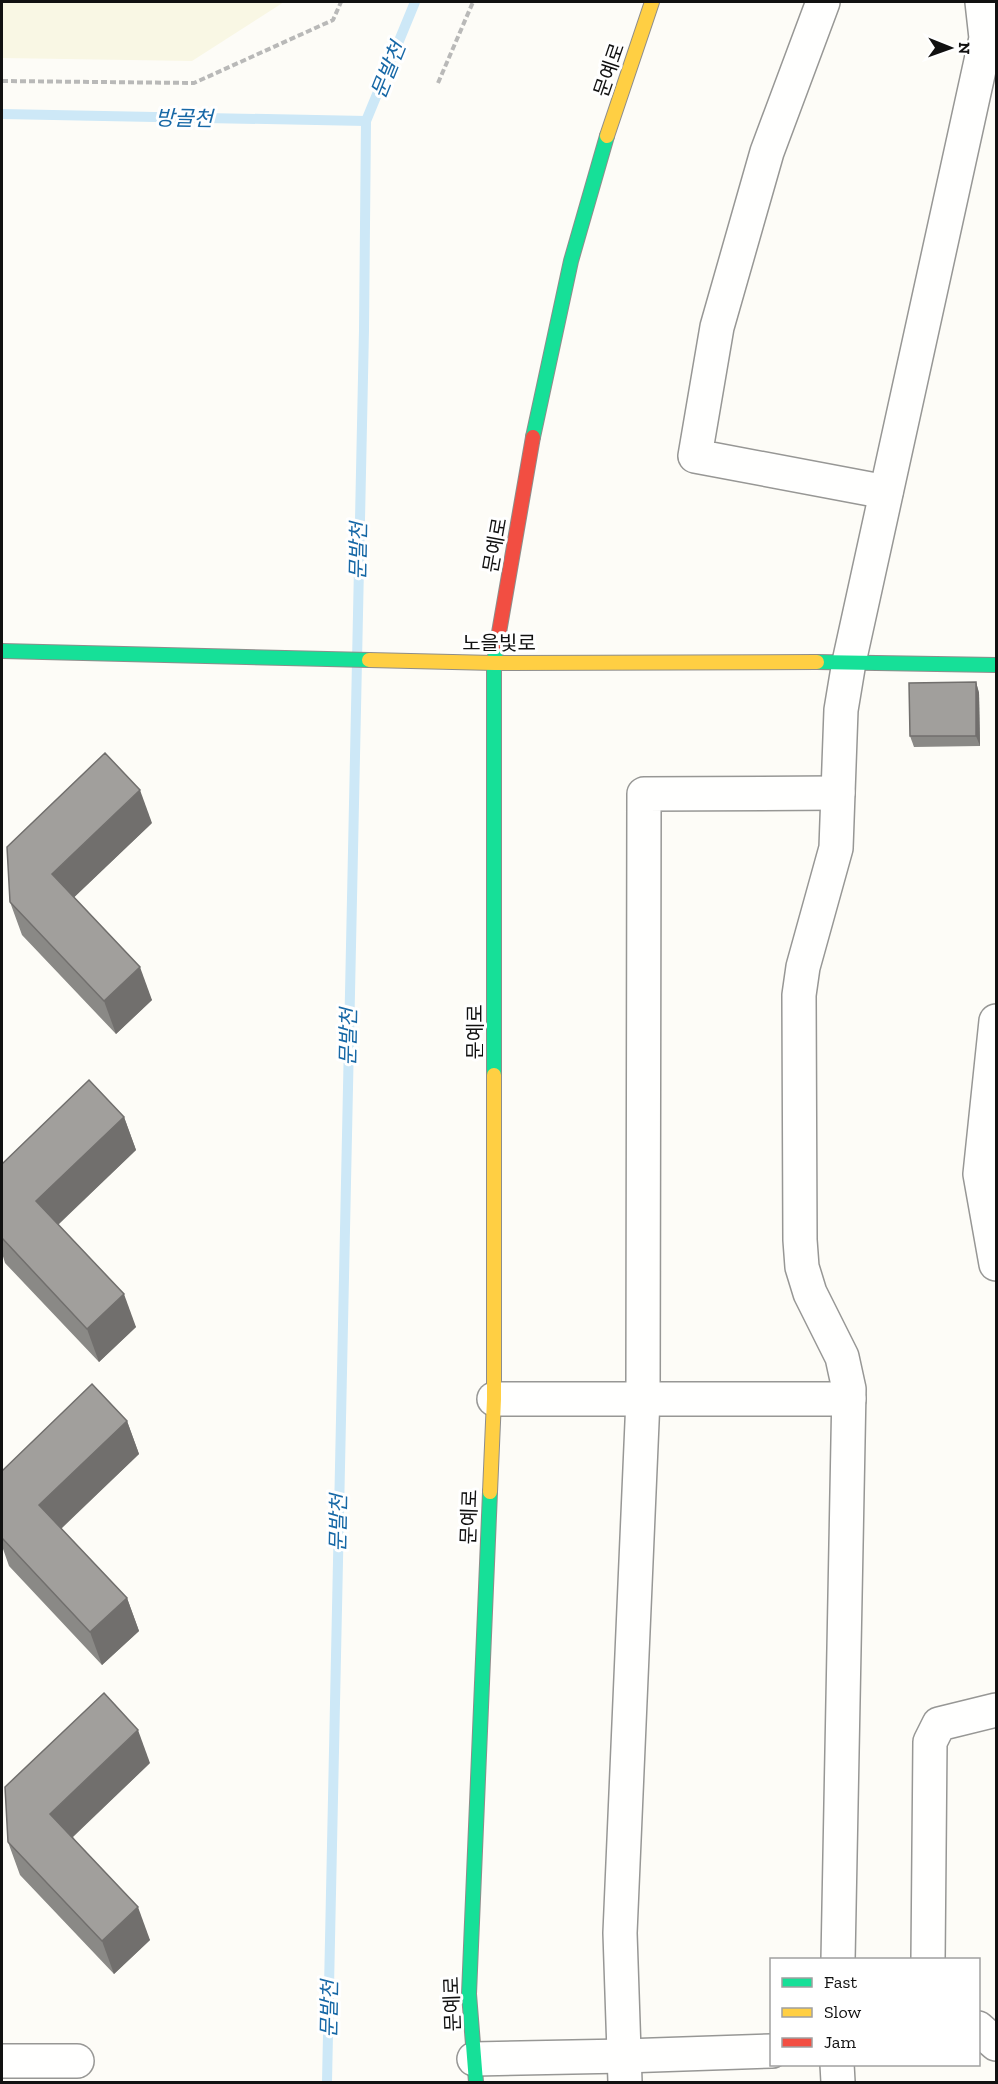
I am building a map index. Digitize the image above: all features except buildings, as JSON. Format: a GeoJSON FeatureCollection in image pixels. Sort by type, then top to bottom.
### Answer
{"type":"FeatureCollection","features":[{"type":"Feature","properties":{"kind":"street","name":"문예로"},"geometry":{"type":"LineString","coordinates":[[475,2071],[469,1994],[494,1399],[494,663],[539,403],[571,261],[608,134],[652,2]]}},
{"type":"Feature","properties":{"kind":"street"},"geometry":{"type":"LineString","coordinates":[[823,2],[767,152],[717,327],[695,456],[886,492]]}},
{"type":"Feature","properties":{"kind":"street"},"geometry":{"type":"LineString","coordinates":[[838,1958],[849,1389],[842,1357],[810,1293],[802,1266],[799,995],[803,967],[836,848],[841,710],[849,662],[986,38],[982,2]]}},
{"type":"Feature","properties":{"kind":"street","name":"노을빛로"},"geometry":{"type":"LineString","coordinates":[[2,651],[494,663],[849,662],[996,665]]}},
{"type":"Feature","properties":{"kind":"street"},"geometry":{"type":"LineString","coordinates":[[624,2069],[621,1923],[643,1399],[644,794],[838,793]]}},
{"type":"Feature","properties":{"kind":"street"},"geometry":{"type":"LineString","coordinates":[[996,1021],[980,1174],[996,1264]]}},
{"type":"Feature","properties":{"kind":"street"},"geometry":{"type":"LineString","coordinates":[[494,1399],[849,1399]]}},
{"type":"Feature","properties":{"kind":"street"},"geometry":{"type":"LineString","coordinates":[[928,1958],[930,1742],[939,1724],[996,1710]]}},
{"type":"Feature","properties":{"kind":"street"},"geometry":{"type":"LineString","coordinates":[[980,2030],[996,2044]]}},
{"type":"Feature","properties":{"kind":"street"},"geometry":{"type":"LineString","coordinates":[[475,2071],[624,2069],[770,2050]]}},
{"type":"Feature","properties":{"kind":"street"},"geometry":{"type":"LineString","coordinates":[[2,2061],[77,2061]]}},
{"type":"Feature","properties":{"kind":"street"},"geometry":{"type":"LineString","coordinates":[[837,2066],[838,2082]]}},
{"type":"Feature","properties":{"kind":"path"},"geometry":{"type":"LineString","coordinates":[[2,81],[194,83],[333,20],[341,2]]}},
{"type":"Feature","properties":{"kind":"path"},"geometry":{"type":"LineString","coordinates":[[438,83],[473,2]]}},
{"type":"Feature","properties":{"kind":"shaded area"},"geometry":{"type":"Polygon","coordinates":[[[2,2],[284,2],[192,61],[2,58],[2,2]]]}},
{"type":"Feature","properties":{"kind":"waterway","name":"문발천"},"geometry":{"type":"LineString","coordinates":[[327,2082],[364,330],[366,121],[415,2]]}},
{"type":"Feature","properties":{"kind":"waterway","name":"방골천"},"geometry":{"type":"LineString","coordinates":[[2,114],[366,121]]}},
{"type":"Feature","properties":{"kind":"traffic: fast"},"geometry":{"type":"LineString","coordinates":[[533,437],[571,261],[607,136]]}},
{"type":"Feature","properties":{"kind":"traffic: fast"},"geometry":{"type":"LineString","coordinates":[[494,1075],[494,663],[497,644]]}},
{"type":"Feature","properties":{"kind":"traffic: fast"},"geometry":{"type":"LineString","coordinates":[[2,651],[369,660]]}},
{"type":"Feature","properties":{"kind":"traffic: fast"},"geometry":{"type":"LineString","coordinates":[[817,662],[996,665]]}},
{"type":"Feature","properties":{"kind":"traffic: fast"},"geometry":{"type":"LineString","coordinates":[[476,2082],[469,1994],[490,1492]]}},
{"type":"Feature","properties":{"kind":"traffic: slow"},"geometry":{"type":"LineString","coordinates":[[607,136],[652,2]]}},
{"type":"Feature","properties":{"kind":"traffic: slow"},"geometry":{"type":"LineString","coordinates":[[369,660],[494,663],[817,662]]}},
{"type":"Feature","properties":{"kind":"traffic: slow"},"geometry":{"type":"LineString","coordinates":[[490,1492],[494,1399],[494,1075]]}},
{"type":"Feature","properties":{"kind":"traffic: jam"},"geometry":{"type":"LineString","coordinates":[[497,644],[533,437]]}}]}
